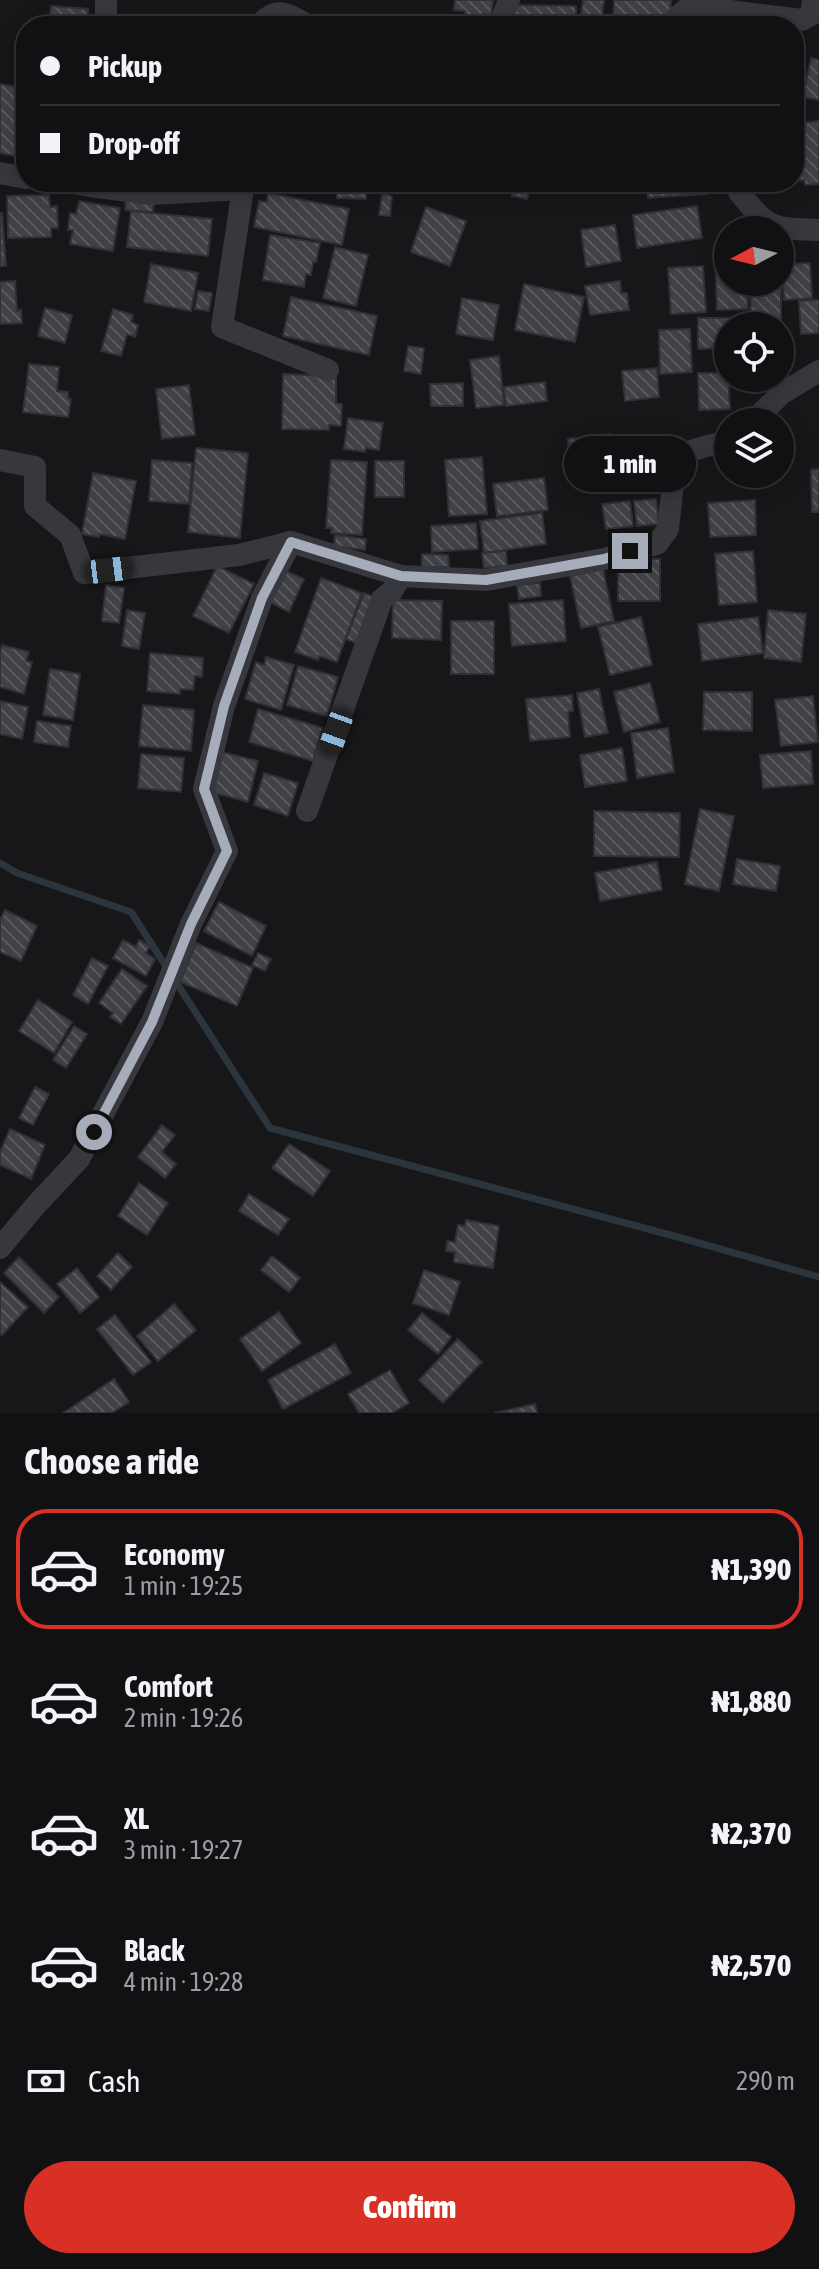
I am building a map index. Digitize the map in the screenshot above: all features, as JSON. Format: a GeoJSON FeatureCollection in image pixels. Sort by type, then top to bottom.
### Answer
{"type":"FeatureCollection","features":[{"type":"Feature","properties":{"kind":"street"},"geometry":{"type":"LineString","coordinates":[[804,19],[811,15],[813,0]]}},
{"type":"Feature","properties":{"kind":"street"},"geometry":{"type":"LineString","coordinates":[[678,16],[690,6],[770,16]]}},
{"type":"Feature","properties":{"kind":"street"},"geometry":{"type":"LineString","coordinates":[[271,16],[275,13],[292,16]]}},
{"type":"Feature","properties":{"kind":"street"},"geometry":{"type":"LineString","coordinates":[[139,192],[174,192]]}},
{"type":"Feature","properties":{"kind":"street"},"geometry":{"type":"LineString","coordinates":[[243,192],[222,327],[328,370]]}},
{"type":"Feature","properties":{"kind":"street"},"geometry":{"type":"LineString","coordinates":[[739,192],[762,220],[779,229],[819,230]]}},
{"type":"Feature","properties":{"kind":"street"},"geometry":{"type":"LineString","coordinates":[[766,408],[781,394],[819,371]]}},
{"type":"Feature","properties":{"kind":"street"},"geometry":{"type":"LineString","coordinates":[[0,460],[35,467],[35,506],[70,535],[84,573],[239,555],[291,542],[401,576],[486,580],[604,559],[657,544],[668,529],[675,464],[679,457],[714,445]]}},
{"type":"Feature","properties":{"kind":"street"},"geometry":{"type":"LineString","coordinates":[[0,1248],[79,1159],[152,1022],[191,924],[227,851],[204,789],[224,706],[262,598],[291,542]]}},
{"type":"Feature","properties":{"kind":"street"},"geometry":{"type":"LineString","coordinates":[[307,811],[382,599],[392,591],[401,576]]}},
{"type":"Feature","properties":{"kind":"building"},"geometry":{"type":"Polygon","coordinates":[[[455,0],[493,0],[491,16],[465,16],[465,11],[454,10],[455,0]]]}},
{"type":"Feature","properties":{"kind":"building"},"geometry":{"type":"Polygon","coordinates":[[[583,0],[604,0],[602,16],[581,16],[583,0]]]}},
{"type":"Feature","properties":{"kind":"building"},"geometry":{"type":"Polygon","coordinates":[[[614,0],[671,0],[670,16],[613,16],[614,0]]]}},
{"type":"Feature","properties":{"kind":"building"},"geometry":{"type":"Polygon","coordinates":[[[511,5],[576,6],[576,16],[511,16],[511,5]]]}},
{"type":"Feature","properties":{"kind":"building"},"geometry":{"type":"Polygon","coordinates":[[[51,6],[88,9],[88,16],[50,16],[51,6]]]}},
{"type":"Feature","properties":{"kind":"building"},"geometry":{"type":"Polygon","coordinates":[[[811,58],[819,60],[819,100],[804,97],[811,58]]]}},
{"type":"Feature","properties":{"kind":"building"},"geometry":{"type":"Polygon","coordinates":[[[0,84],[16,87],[16,150],[15,156],[0,153],[0,84]]]}},
{"type":"Feature","properties":{"kind":"building"},"geometry":{"type":"Polygon","coordinates":[[[819,121],[819,184],[805,185],[804,123],[819,121]]]}},
{"type":"Feature","properties":{"kind":"building"},"geometry":{"type":"Polygon","coordinates":[[[326,192],[366,192],[366,199],[337,198],[337,193],[326,192]]]}},
{"type":"Feature","properties":{"kind":"building"},"geometry":{"type":"Polygon","coordinates":[[[513,192],[529,192],[527,199],[512,196],[513,192]]]}},
{"type":"Feature","properties":{"kind":"building"},"geometry":{"type":"Polygon","coordinates":[[[648,192],[706,192],[706,194],[648,198],[648,192]]]}},
{"type":"Feature","properties":{"kind":"building"},"geometry":{"type":"Polygon","coordinates":[[[268,193],[349,209],[342,245],[254,227],[259,201],[267,202],[268,193]]]}},
{"type":"Feature","properties":{"kind":"building"},"geometry":{"type":"Polygon","coordinates":[[[382,194],[392,196],[390,216],[379,215],[382,194]]]}},
{"type":"Feature","properties":{"kind":"building"},"geometry":{"type":"Polygon","coordinates":[[[49,195],[50,207],[57,206],[58,228],[51,228],[51,237],[8,238],[7,196],[49,195]]]}},
{"type":"Feature","properties":{"kind":"building"},"geometry":{"type":"Polygon","coordinates":[[[126,200],[154,201],[153,212],[125,210],[126,200]]]}},
{"type":"Feature","properties":{"kind":"building"},"geometry":{"type":"Polygon","coordinates":[[[79,201],[120,208],[113,251],[70,244],[73,230],[68,230],[70,213],[76,214],[79,201]]]}},
{"type":"Feature","properties":{"kind":"building"},"geometry":{"type":"Polygon","coordinates":[[[697,206],[702,238],[637,248],[633,215],[697,206]]]}},
{"type":"Feature","properties":{"kind":"building"},"geometry":{"type":"Polygon","coordinates":[[[426,207],[466,221],[450,266],[411,252],[426,207]]]}},
{"type":"Feature","properties":{"kind":"building"},"geometry":{"type":"Polygon","coordinates":[[[131,211],[212,219],[208,256],[127,247],[131,211]]]}},
{"type":"Feature","properties":{"kind":"building"},"geometry":{"type":"Polygon","coordinates":[[[2,213],[6,266],[0,266],[2,213]]]}},
{"type":"Feature","properties":{"kind":"building"},"geometry":{"type":"Polygon","coordinates":[[[615,225],[621,261],[586,267],[581,230],[615,225]]]}},
{"type":"Feature","properties":{"kind":"building"},"geometry":{"type":"Polygon","coordinates":[[[270,235],[320,243],[316,262],[313,262],[311,275],[306,274],[304,287],[263,280],[270,235]]]}},
{"type":"Feature","properties":{"kind":"building"},"geometry":{"type":"Polygon","coordinates":[[[335,247],[368,255],[356,306],[323,298],[335,247]]]}},
{"type":"Feature","properties":{"kind":"building"},"geometry":{"type":"Polygon","coordinates":[[[810,263],[812,298],[784,300],[784,296],[794,296],[794,264],[810,263]]]}},
{"type":"Feature","properties":{"kind":"building"},"geometry":{"type":"Polygon","coordinates":[[[151,264],[198,273],[191,311],[144,302],[151,264]]]}},
{"type":"Feature","properties":{"kind":"building"},"geometry":{"type":"Polygon","coordinates":[[[703,266],[706,312],[671,314],[668,268],[703,266]]]}},
{"type":"Feature","properties":{"kind":"building"},"geometry":{"type":"Polygon","coordinates":[[[15,281],[17,311],[21,310],[22,323],[0,324],[0,282],[15,281]]]}},
{"type":"Feature","properties":{"kind":"building"},"geometry":{"type":"Polygon","coordinates":[[[620,281],[621,293],[627,293],[629,310],[590,315],[585,286],[620,281]]]}},
{"type":"Feature","properties":{"kind":"building"},"geometry":{"type":"Polygon","coordinates":[[[524,284],[584,297],[575,342],[515,330],[524,284]]]}},
{"type":"Feature","properties":{"kind":"building"},"geometry":{"type":"Polygon","coordinates":[[[198,291],[212,293],[209,311],[195,309],[198,291]]]}},
{"type":"Feature","properties":{"kind":"building"},"geometry":{"type":"Polygon","coordinates":[[[716,296],[748,296],[748,309],[717,310],[716,296]]]}},
{"type":"Feature","properties":{"kind":"building"},"geometry":{"type":"Polygon","coordinates":[[[750,296],[781,296],[781,312],[751,312],[750,296]]]}},
{"type":"Feature","properties":{"kind":"building"},"geometry":{"type":"Polygon","coordinates":[[[291,297],[377,316],[369,355],[283,336],[291,297]]]}},
{"type":"Feature","properties":{"kind":"building"},"geometry":{"type":"Polygon","coordinates":[[[462,298],[499,305],[493,340],[456,334],[462,298]]]}},
{"type":"Feature","properties":{"kind":"building"},"geometry":{"type":"Polygon","coordinates":[[[819,300],[819,333],[801,334],[799,301],[819,300]]]}},
{"type":"Feature","properties":{"kind":"building"},"geometry":{"type":"Polygon","coordinates":[[[45,308],[72,315],[65,343],[38,336],[45,308]]]}},
{"type":"Feature","properties":{"kind":"building"},"geometry":{"type":"Polygon","coordinates":[[[113,309],[133,315],[131,322],[138,325],[135,337],[127,334],[121,356],[101,351],[113,309]]]}},
{"type":"Feature","properties":{"kind":"building"},"geometry":{"type":"Polygon","coordinates":[[[698,318],[714,318],[714,348],[698,349],[698,318]]]}},
{"type":"Feature","properties":{"kind":"building"},"geometry":{"type":"Polygon","coordinates":[[[690,329],[692,372],[660,374],[659,330],[690,329]]]}},
{"type":"Feature","properties":{"kind":"building"},"geometry":{"type":"Polygon","coordinates":[[[408,346],[424,348],[421,374],[404,371],[408,346]]]}},
{"type":"Feature","properties":{"kind":"building"},"geometry":{"type":"Polygon","coordinates":[[[499,356],[504,405],[476,408],[470,360],[499,356]]]}},
{"type":"Feature","properties":{"kind":"building"},"geometry":{"type":"Polygon","coordinates":[[[29,364],[59,367],[57,391],[68,392],[71,399],[68,417],[23,412],[29,364]]]}},
{"type":"Feature","properties":{"kind":"building"},"geometry":{"type":"Polygon","coordinates":[[[657,368],[659,397],[625,401],[622,371],[657,368]]]}},
{"type":"Feature","properties":{"kind":"building"},"geometry":{"type":"Polygon","coordinates":[[[698,373],[714,373],[714,392],[729,392],[730,408],[699,410],[698,373]]]}},
{"type":"Feature","properties":{"kind":"building"},"geometry":{"type":"Polygon","coordinates":[[[283,374],[336,376],[336,403],[342,404],[341,426],[329,425],[329,430],[282,429],[283,374]]]}},
{"type":"Feature","properties":{"kind":"building"},"geometry":{"type":"Polygon","coordinates":[[[545,382],[547,401],[506,406],[504,387],[545,382]]]}},
{"type":"Feature","properties":{"kind":"building"},"geometry":{"type":"Polygon","coordinates":[[[463,383],[463,406],[431,406],[430,384],[463,383]]]}},
{"type":"Feature","properties":{"kind":"building"},"geometry":{"type":"Polygon","coordinates":[[[189,385],[195,435],[162,439],[156,389],[189,385]]]}},
{"type":"Feature","properties":{"kind":"building"},"geometry":{"type":"Polygon","coordinates":[[[348,418],[383,423],[379,450],[344,449],[348,418]]]}},
{"type":"Feature","properties":{"kind":"building"},"geometry":{"type":"Polygon","coordinates":[[[610,434],[614,465],[571,470],[568,439],[610,434]]]}},
{"type":"Feature","properties":{"kind":"building"},"geometry":{"type":"Polygon","coordinates":[[[657,436],[660,468],[621,471],[618,439],[657,436]]]}},
{"type":"Feature","properties":{"kind":"building"},"geometry":{"type":"Polygon","coordinates":[[[196,448],[248,453],[240,538],[188,532],[196,448]]]}},
{"type":"Feature","properties":{"kind":"building"},"geometry":{"type":"Polygon","coordinates":[[[482,457],[487,514],[449,516],[445,460],[482,457]]]}},
{"type":"Feature","properties":{"kind":"building"},"geometry":{"type":"Polygon","coordinates":[[[152,460],[192,463],[189,504],[149,501],[152,460]]]}},
{"type":"Feature","properties":{"kind":"building"},"geometry":{"type":"Polygon","coordinates":[[[331,460],[367,462],[362,535],[331,533],[332,528],[326,528],[331,460]]]}},
{"type":"Feature","properties":{"kind":"building"},"geometry":{"type":"Polygon","coordinates":[[[375,461],[404,461],[404,497],[375,497],[375,461]]]}},
{"type":"Feature","properties":{"kind":"building"},"geometry":{"type":"Polygon","coordinates":[[[819,469],[819,512],[812,512],[811,470],[819,469]]]}},
{"type":"Feature","properties":{"kind":"building"},"geometry":{"type":"Polygon","coordinates":[[[93,473],[136,481],[125,539],[82,534],[93,473]]]}},
{"type":"Feature","properties":{"kind":"building"},"geometry":{"type":"Polygon","coordinates":[[[544,478],[548,510],[497,516],[493,484],[544,478]]]}},
{"type":"Feature","properties":{"kind":"building"},"geometry":{"type":"Polygon","coordinates":[[[656,499],[659,524],[637,526],[634,501],[656,499]]]}},
{"type":"Feature","properties":{"kind":"building"},"geometry":{"type":"Polygon","coordinates":[[[755,500],[756,535],[710,537],[708,503],[755,500]]]}},
{"type":"Feature","properties":{"kind":"building"},"geometry":{"type":"Polygon","coordinates":[[[630,501],[633,526],[606,529],[602,504],[630,501]]]}},
{"type":"Feature","properties":{"kind":"building"},"geometry":{"type":"Polygon","coordinates":[[[542,513],[546,544],[484,553],[480,521],[542,513]]]}},
{"type":"Feature","properties":{"kind":"building"},"geometry":{"type":"Polygon","coordinates":[[[476,523],[478,549],[432,552],[431,526],[476,523]]]}},
{"type":"Feature","properties":{"kind":"building"},"geometry":{"type":"Polygon","coordinates":[[[335,535],[366,539],[365,550],[334,546],[335,535]]]}},
{"type":"Feature","properties":{"kind":"building"},"geometry":{"type":"Polygon","coordinates":[[[506,551],[507,566],[484,568],[482,553],[506,551]]]}},
{"type":"Feature","properties":{"kind":"building"},"geometry":{"type":"Polygon","coordinates":[[[753,551],[757,602],[719,605],[715,554],[753,551]]]}},
{"type":"Feature","properties":{"kind":"building"},"geometry":{"type":"Polygon","coordinates":[[[422,554],[448,555],[449,567],[422,567],[422,554]]]}},
{"type":"Feature","properties":{"kind":"building"},"geometry":{"type":"Polygon","coordinates":[[[618,559],[660,559],[660,601],[618,601],[618,559]]]}},
{"type":"Feature","properties":{"kind":"building"},"geometry":{"type":"Polygon","coordinates":[[[217,566],[254,584],[229,633],[193,616],[217,566]]]}},
{"type":"Feature","properties":{"kind":"building"},"geometry":{"type":"Polygon","coordinates":[[[603,569],[614,621],[581,628],[570,576],[603,569]]]}},
{"type":"Feature","properties":{"kind":"building"},"geometry":{"type":"Polygon","coordinates":[[[284,570],[304,579],[289,612],[270,602],[284,570]]]}},
{"type":"Feature","properties":{"kind":"building"},"geometry":{"type":"Polygon","coordinates":[[[321,578],[362,593],[337,662],[319,656],[318,660],[295,652],[321,578]]]}},
{"type":"Feature","properties":{"kind":"building"},"geometry":{"type":"Polygon","coordinates":[[[540,583],[541,596],[519,599],[517,585],[540,583]]]}},
{"type":"Feature","properties":{"kind":"building"},"geometry":{"type":"Polygon","coordinates":[[[106,585],[124,588],[119,623],[102,621],[106,585]]]}},
{"type":"Feature","properties":{"kind":"building"},"geometry":{"type":"Polygon","coordinates":[[[364,593],[377,598],[359,644],[346,639],[364,593]]]}},
{"type":"Feature","properties":{"kind":"building"},"geometry":{"type":"Polygon","coordinates":[[[393,600],[442,601],[441,640],[392,638],[393,600]]]}},
{"type":"Feature","properties":{"kind":"building"},"geometry":{"type":"Polygon","coordinates":[[[563,600],[566,641],[512,646],[509,604],[563,600]]]}},
{"type":"Feature","properties":{"kind":"building"},"geometry":{"type":"Polygon","coordinates":[[[127,610],[145,613],[139,649],[122,646],[127,610]]]}},
{"type":"Feature","properties":{"kind":"building"},"geometry":{"type":"Polygon","coordinates":[[[768,610],[806,614],[801,662],[764,658],[768,610]]]}},
{"type":"Feature","properties":{"kind":"building"},"geometry":{"type":"Polygon","coordinates":[[[641,617],[652,665],[610,675],[598,627],[641,617]]]}},
{"type":"Feature","properties":{"kind":"building"},"geometry":{"type":"Polygon","coordinates":[[[758,617],[763,653],[702,661],[698,624],[758,617]]]}},
{"type":"Feature","properties":{"kind":"building"},"geometry":{"type":"Polygon","coordinates":[[[451,621],[494,621],[494,674],[451,674],[451,621]]]}},
{"type":"Feature","properties":{"kind":"building"},"geometry":{"type":"Polygon","coordinates":[[[2,645],[29,652],[26,661],[32,662],[24,694],[0,687],[2,645]]]}},
{"type":"Feature","properties":{"kind":"building"},"geometry":{"type":"Polygon","coordinates":[[[150,653],[203,658],[202,677],[195,676],[193,690],[180,689],[180,694],[147,691],[150,653]]]}},
{"type":"Feature","properties":{"kind":"building"},"geometry":{"type":"Polygon","coordinates":[[[266,657],[294,665],[281,710],[245,699],[256,662],[264,665],[266,657]]]}},
{"type":"Feature","properties":{"kind":"building"},"geometry":{"type":"Polygon","coordinates":[[[298,666],[338,677],[327,716],[287,705],[298,666]]]}},
{"type":"Feature","properties":{"kind":"building"},"geometry":{"type":"Polygon","coordinates":[[[50,669],[80,674],[73,720],[43,715],[50,669]]]}},
{"type":"Feature","properties":{"kind":"building"},"geometry":{"type":"Polygon","coordinates":[[[650,683],[660,722],[624,732],[614,692],[650,683]]]}},
{"type":"Feature","properties":{"kind":"building"},"geometry":{"type":"Polygon","coordinates":[[[599,689],[608,733],[585,737],[577,693],[599,689]]]}},
{"type":"Feature","properties":{"kind":"building"},"geometry":{"type":"Polygon","coordinates":[[[704,692],[752,692],[752,731],[703,730],[704,692]]]}},
{"type":"Feature","properties":{"kind":"building"},"geometry":{"type":"Polygon","coordinates":[[[572,695],[573,711],[568,712],[570,737],[530,741],[526,699],[572,695]]]}},
{"type":"Feature","properties":{"kind":"building"},"geometry":{"type":"Polygon","coordinates":[[[813,696],[818,742],[781,746],[775,700],[813,696]]]}},
{"type":"Feature","properties":{"kind":"building"},"geometry":{"type":"Polygon","coordinates":[[[0,701],[28,707],[22,739],[0,734],[0,701]]]}},
{"type":"Feature","properties":{"kind":"building"},"geometry":{"type":"Polygon","coordinates":[[[143,705],[194,710],[191,751],[139,746],[143,705]]]}},
{"type":"Feature","properties":{"kind":"building"},"geometry":{"type":"Polygon","coordinates":[[[258,709],[323,728],[313,761],[249,742],[258,709]]]}},
{"type":"Feature","properties":{"kind":"building"},"geometry":{"type":"Polygon","coordinates":[[[37,721],[71,726],[68,747],[34,742],[37,721]]]}},
{"type":"Feature","properties":{"kind":"building"},"geometry":{"type":"Polygon","coordinates":[[[668,728],[674,772],[637,778],[631,733],[668,728]]]}},
{"type":"Feature","properties":{"kind":"building"},"geometry":{"type":"Polygon","coordinates":[[[622,748],[627,781],[585,787],[580,755],[622,748]]]}},
{"type":"Feature","properties":{"kind":"building"},"geometry":{"type":"Polygon","coordinates":[[[811,751],[813,784],[763,788],[760,755],[811,751]]]}},
{"type":"Feature","properties":{"kind":"building"},"geometry":{"type":"Polygon","coordinates":[[[222,752],[258,761],[248,802],[212,792],[222,752]]]}},
{"type":"Feature","properties":{"kind":"building"},"geometry":{"type":"Polygon","coordinates":[[[141,754],[184,758],[181,792],[138,788],[141,754]]]}},
{"type":"Feature","properties":{"kind":"building"},"geometry":{"type":"Polygon","coordinates":[[[264,773],[298,783],[288,816],[254,805],[264,773]]]}},
{"type":"Feature","properties":{"kind":"building"},"geometry":{"type":"Polygon","coordinates":[[[700,809],[734,816],[719,891],[685,884],[700,809]]]}},
{"type":"Feature","properties":{"kind":"building"},"geometry":{"type":"Polygon","coordinates":[[[594,811],[680,813],[679,857],[594,856],[594,811]]]}},
{"type":"Feature","properties":{"kind":"building"},"geometry":{"type":"Polygon","coordinates":[[[737,859],[780,866],[776,891],[733,884],[737,859]]]}},
{"type":"Feature","properties":{"kind":"building"},"geometry":{"type":"Polygon","coordinates":[[[657,862],[662,890],[600,901],[595,873],[657,862]]]}},
{"type":"Feature","properties":{"kind":"building"},"geometry":{"type":"Polygon","coordinates":[[[219,902],[266,926],[252,956],[204,931],[219,902]]]}},
{"type":"Feature","properties":{"kind":"building"},"geometry":{"type":"Polygon","coordinates":[[[5,910],[37,926],[21,961],[0,952],[0,920],[5,910]]]}},
{"type":"Feature","properties":{"kind":"building"},"geometry":{"type":"Polygon","coordinates":[[[123,940],[136,947],[139,940],[150,946],[146,953],[155,959],[146,976],[113,958],[123,940]]]}},
{"type":"Feature","properties":{"kind":"building"},"geometry":{"type":"Polygon","coordinates":[[[196,943],[253,968],[237,1006],[180,982],[196,943]]]}},
{"type":"Feature","properties":{"kind":"building"},"geometry":{"type":"Polygon","coordinates":[[[258,953],[271,959],[265,971],[252,965],[258,953]]]}},
{"type":"Feature","properties":{"kind":"building"},"geometry":{"type":"Polygon","coordinates":[[[92,958],[108,966],[88,1004],[73,995],[92,958]]]}},
{"type":"Feature","properties":{"kind":"building"},"geometry":{"type":"Polygon","coordinates":[[[122,969],[147,986],[121,1024],[110,1017],[113,1013],[99,1003],[122,969]]]}},
{"type":"Feature","properties":{"kind":"building"},"geometry":{"type":"Polygon","coordinates":[[[38,1000],[72,1022],[54,1053],[19,1031],[38,1000]]]}},
{"type":"Feature","properties":{"kind":"building"},"geometry":{"type":"Polygon","coordinates":[[[74,1026],[87,1034],[66,1068],[53,1060],[74,1026]]]}},
{"type":"Feature","properties":{"kind":"building"},"geometry":{"type":"Polygon","coordinates":[[[35,1087],[49,1094],[33,1125],[19,1118],[35,1087]]]}},
{"type":"Feature","properties":{"kind":"building"},"geometry":{"type":"Polygon","coordinates":[[[162,1125],[175,1135],[162,1152],[176,1164],[165,1178],[138,1157],[162,1125]]]}},
{"type":"Feature","properties":{"kind":"building"},"geometry":{"type":"Polygon","coordinates":[[[10,1129],[45,1145],[31,1179],[0,1165],[0,1152],[10,1129]]]}},
{"type":"Feature","properties":{"kind":"building"},"geometry":{"type":"Polygon","coordinates":[[[289,1144],[330,1171],[313,1196],[272,1168],[289,1144]]]}},
{"type":"Feature","properties":{"kind":"building"},"geometry":{"type":"Polygon","coordinates":[[[139,1183],[168,1203],[147,1235],[118,1216],[139,1183]]]}},
{"type":"Feature","properties":{"kind":"building"},"geometry":{"type":"Polygon","coordinates":[[[249,1194],[289,1219],[278,1235],[239,1211],[249,1194]]]}},
{"type":"Feature","properties":{"kind":"building"},"geometry":{"type":"Polygon","coordinates":[[[466,1220],[499,1226],[493,1268],[454,1262],[455,1252],[446,1251],[447,1241],[455,1242],[458,1225],[465,1226],[466,1220]]]}},
{"type":"Feature","properties":{"kind":"building"},"geometry":{"type":"Polygon","coordinates":[[[118,1253],[132,1267],[111,1290],[97,1276],[118,1253]]]}},
{"type":"Feature","properties":{"kind":"building"},"geometry":{"type":"Polygon","coordinates":[[[272,1256],[300,1278],[289,1292],[261,1270],[272,1256]]]}},
{"type":"Feature","properties":{"kind":"building"},"geometry":{"type":"Polygon","coordinates":[[[19,1257],[59,1297],[44,1313],[4,1273],[19,1257]]]}},
{"type":"Feature","properties":{"kind":"building"},"geometry":{"type":"Polygon","coordinates":[[[77,1268],[99,1297],[80,1313],[57,1284],[77,1268]]]}},
{"type":"Feature","properties":{"kind":"building"},"geometry":{"type":"Polygon","coordinates":[[[424,1270],[460,1282],[449,1315],[413,1303],[424,1270]]]}},
{"type":"Feature","properties":{"kind":"building"},"geometry":{"type":"Polygon","coordinates":[[[0,1282],[28,1307],[2,1335],[0,1333],[0,1282]]]}},
{"type":"Feature","properties":{"kind":"building"},"geometry":{"type":"Polygon","coordinates":[[[174,1304],[196,1330],[158,1361],[137,1336],[174,1304]]]}},
{"type":"Feature","properties":{"kind":"building"},"geometry":{"type":"Polygon","coordinates":[[[279,1312],[301,1343],[262,1371],[240,1339],[279,1312]]]}},
{"type":"Feature","properties":{"kind":"building"},"geometry":{"type":"Polygon","coordinates":[[[422,1313],[451,1337],[438,1354],[408,1330],[422,1313]]]}},
{"type":"Feature","properties":{"kind":"building"},"geometry":{"type":"Polygon","coordinates":[[[115,1315],[151,1362],[133,1375],[97,1329],[115,1315]]]}},
{"type":"Feature","properties":{"kind":"building"},"geometry":{"type":"Polygon","coordinates":[[[458,1339],[482,1362],[443,1403],[419,1380],[458,1339]]]}},
{"type":"Feature","properties":{"kind":"building"},"geometry":{"type":"Polygon","coordinates":[[[335,1344],[351,1373],[283,1409],[268,1380],[335,1344]]]}},
{"type":"Feature","properties":{"kind":"building"},"geometry":{"type":"Polygon","coordinates":[[[390,1370],[409,1403],[392,1413],[359,1413],[348,1394],[390,1370]]]}},
{"type":"Feature","properties":{"kind":"building"},"geometry":{"type":"Polygon","coordinates":[[[114,1379],[129,1402],[112,1413],[63,1413],[114,1379]]]}},
{"type":"Feature","properties":{"kind":"building"},"geometry":{"type":"Polygon","coordinates":[[[535,1404],[537,1413],[494,1413],[535,1404]]]}},
{"type":"Feature","properties":{"kind":"waterway"},"geometry":{"type":"LineString","coordinates":[[0,863],[17,873],[131,912],[270,1128],[819,1277]]}},
{"type":"Feature","properties":{"kind":"route"},"geometry":{"type":"LineString","coordinates":[[94,1132],[152,1022],[191,924],[227,851],[204,789],[224,706],[262,598],[291,542],[401,576],[486,580],[604,559],[630,551]]}}]}
